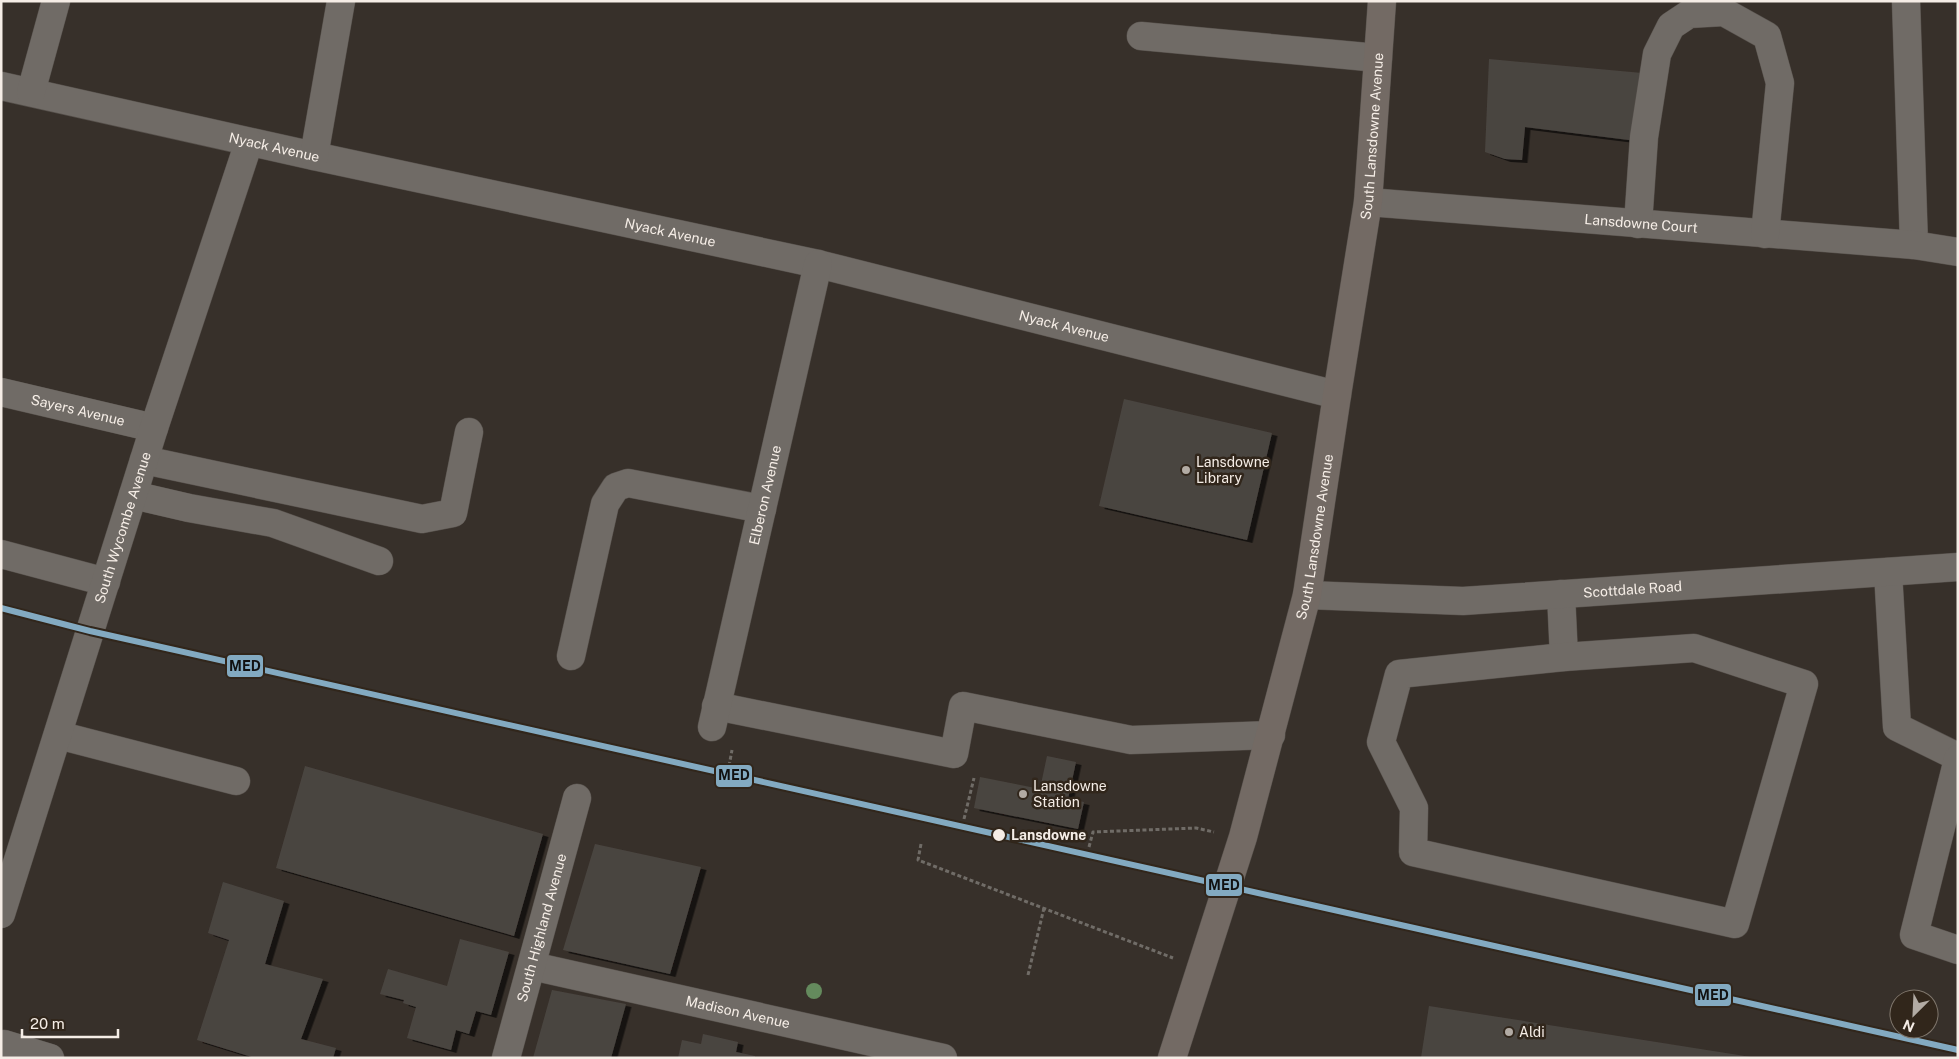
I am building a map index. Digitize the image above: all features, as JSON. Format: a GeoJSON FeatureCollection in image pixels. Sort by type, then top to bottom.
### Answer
{"type":"FeatureCollection","features":[{"type":"Feature","properties":{"kind":"main road","name":"South Lansdowne Avenue"},"geometry":{"type":"LineString","coordinates":[[1172,1058],[1241,842],[1307,595],[1368,202],[1382,1]]}},
{"type":"Feature","properties":{"kind":"street"},"geometry":{"type":"LineString","coordinates":[[31,92],[56,1]]}},
{"type":"Feature","properties":{"kind":"street"},"geometry":{"type":"LineString","coordinates":[[314,156],[341,1]]}},
{"type":"Feature","properties":{"kind":"street"},"geometry":{"type":"LineString","coordinates":[[1906,1],[1914,245]]}},
{"type":"Feature","properties":{"kind":"street"},"geometry":{"type":"LineString","coordinates":[[1638,224],[1644,137],[1657,54],[1671,26],[1689,14],[1724,12],[1768,36],[1780,83],[1765,234]]}},
{"type":"Feature","properties":{"kind":"street"},"geometry":{"type":"LineString","coordinates":[[1140,36],[1378,58]]}},
{"type":"Feature","properties":{"kind":"street","name":"Nyack Avenue"},"geometry":{"type":"LineString","coordinates":[[1,86],[248,142],[818,264],[1337,394]]}},
{"type":"Feature","properties":{"kind":"street","name":"South Wycombe Avenue"},"geometry":{"type":"LineString","coordinates":[[1,914],[154,428],[248,142]]}},
{"type":"Feature","properties":{"kind":"street","name":"Lansdowne Court"},"geometry":{"type":"LineString","coordinates":[[1368,202],[1914,245],[1958,252]]}},
{"type":"Feature","properties":{"kind":"street","name":"Elberon Avenue"},"geometry":{"type":"LineString","coordinates":[[818,264],[714,716],[954,754],[963,706],[1131,740],[1271,735]]}},
{"type":"Feature","properties":{"kind":"street","name":"Sayers Avenue"},"geometry":{"type":"LineString","coordinates":[[1,392],[154,428]]}},
{"type":"Feature","properties":{"kind":"street"},"geometry":{"type":"LineString","coordinates":[[144,460],[422,519],[453,513],[469,432]]}},
{"type":"Feature","properties":{"kind":"street"},"geometry":{"type":"LineString","coordinates":[[571,656],[604,504],[616,487],[628,483],[650,486],[762,509]]}},
{"type":"Feature","properties":{"kind":"street"},"geometry":{"type":"LineString","coordinates":[[134,495],[190,508],[274,523],[379,561]]}},
{"type":"Feature","properties":{"kind":"street"},"geometry":{"type":"LineString","coordinates":[[1,554],[106,582]]}},
{"type":"Feature","properties":{"kind":"street","name":"Scottdale Road"},"geometry":{"type":"LineString","coordinates":[[1307,595],[1463,600],[1958,567]]}},
{"type":"Feature","properties":{"kind":"street"},"geometry":{"type":"LineString","coordinates":[[1888,572],[1897,727],[1958,758],[1914,935],[1958,950]]}},
{"type":"Feature","properties":{"kind":"street"},"geometry":{"type":"LineString","coordinates":[[1561,594],[1564,657]]}},
{"type":"Feature","properties":{"kind":"street"},"geometry":{"type":"LineString","coordinates":[[1694,648],[1804,684],[1735,924],[1413,852],[1414,808],[1381,742],[1399,674],[1564,657],[1694,648]]}},
{"type":"Feature","properties":{"kind":"street"},"geometry":{"type":"LineString","coordinates":[[58,735],[236,780]]}},
{"type":"Feature","properties":{"kind":"street","name":"South Highland Avenue"},"geometry":{"type":"LineString","coordinates":[[506,1058],[577,798]]}},
{"type":"Feature","properties":{"kind":"street","name":"Madison Avenue"},"geometry":{"type":"LineString","coordinates":[[532,966],[943,1058]]}},
{"type":"Feature","properties":{"kind":"street"},"geometry":{"type":"LineString","coordinates":[[4,1044],[50,1058]]}},
{"type":"Feature","properties":{"kind":"path"},"geometry":{"type":"LineString","coordinates":[[1089,847],[1093,832],[1196,828],[1241,842]]}},
{"type":"Feature","properties":{"kind":"path"},"geometry":{"type":"LineString","coordinates":[[921,844],[918,860],[1201,969]]}},
{"type":"Feature","properties":{"kind":"path"},"geometry":{"type":"LineString","coordinates":[[1028,975],[1044,908]]}},
{"type":"Feature","properties":{"kind":"building"},"geometry":{"type":"Polygon","coordinates":[[[1489,59],[1642,73],[1637,141],[1525,127],[1522,160],[1505,159],[1485,152],[1489,59]]]}},
{"type":"Feature","properties":{"kind":"building","name":"Lansdowne Library"},"geometry":{"type":"Polygon","coordinates":[[[1124,399],[1272,433],[1247,540],[1099,506],[1124,399]]]}},
{"type":"Feature","properties":{"kind":"building","name":"Lansdowne Station"},"geometry":{"type":"Polygon","coordinates":[[[1047,756],[1076,762],[1068,799],[1084,802],[1078,829],[974,808],[980,777],[1040,789],[1047,756]]]}},
{"type":"Feature","properties":{"kind":"building"},"geometry":{"type":"Polygon","coordinates":[[[305,766],[543,834],[514,936],[276,868],[305,766]]]}},
{"type":"Feature","properties":{"kind":"building"},"geometry":{"type":"Polygon","coordinates":[[[595,844],[701,867],[670,974],[563,950],[595,844]]]}},
{"type":"Feature","properties":{"kind":"building"},"geometry":{"type":"Polygon","coordinates":[[[223,882],[284,901],[265,964],[323,979],[301,1039],[336,1048],[333,1058],[255,1058],[197,1040],[229,940],[208,933],[223,882]]]}},
{"type":"Feature","properties":{"kind":"building"},"geometry":{"type":"Polygon","coordinates":[[[460,939],[509,952],[491,1015],[476,1011],[469,1034],[456,1030],[451,1050],[407,1038],[416,1007],[403,1003],[404,1000],[380,994],[388,969],[447,986],[460,939]]]}},
{"type":"Feature","properties":{"kind":"building"},"geometry":{"type":"Polygon","coordinates":[[[552,990],[626,1004],[611,1058],[533,1058],[552,990]]]}},
{"type":"Feature","properties":{"kind":"building","name":"Aldi"},"geometry":{"type":"Polygon","coordinates":[[[1429,1006],[1751,1057],[1751,1058],[1421,1058],[1429,1006]]]}},
{"type":"Feature","properties":{"kind":"building"},"geometry":{"type":"Polygon","coordinates":[[[703,1034],[738,1042],[736,1052],[755,1056],[755,1058],[678,1058],[682,1040],[701,1044],[703,1034]]]}},
{"type":"Feature","properties":{"kind":"transit line","name":"MED"},"geometry":{"type":"LineString","coordinates":[[1,608],[90,631],[1958,1050]]}},
{"type":"Feature","properties":{"kind":"place","name":"Lansdowne Library"},"geometry":{"type":"Point","coordinates":[1186,470]}},
{"type":"Feature","properties":{"kind":"place","name":"Lansdowne Station"},"geometry":{"type":"Point","coordinates":[1023,794]}},
{"type":"Feature","properties":{"kind":"place","name":"Lansdowne"},"geometry":{"type":"Point","coordinates":[999,835]}},
{"type":"Feature","properties":{"kind":"place","name":"Aldi"},"geometry":{"type":"Point","coordinates":[1509,1032]}}]}
